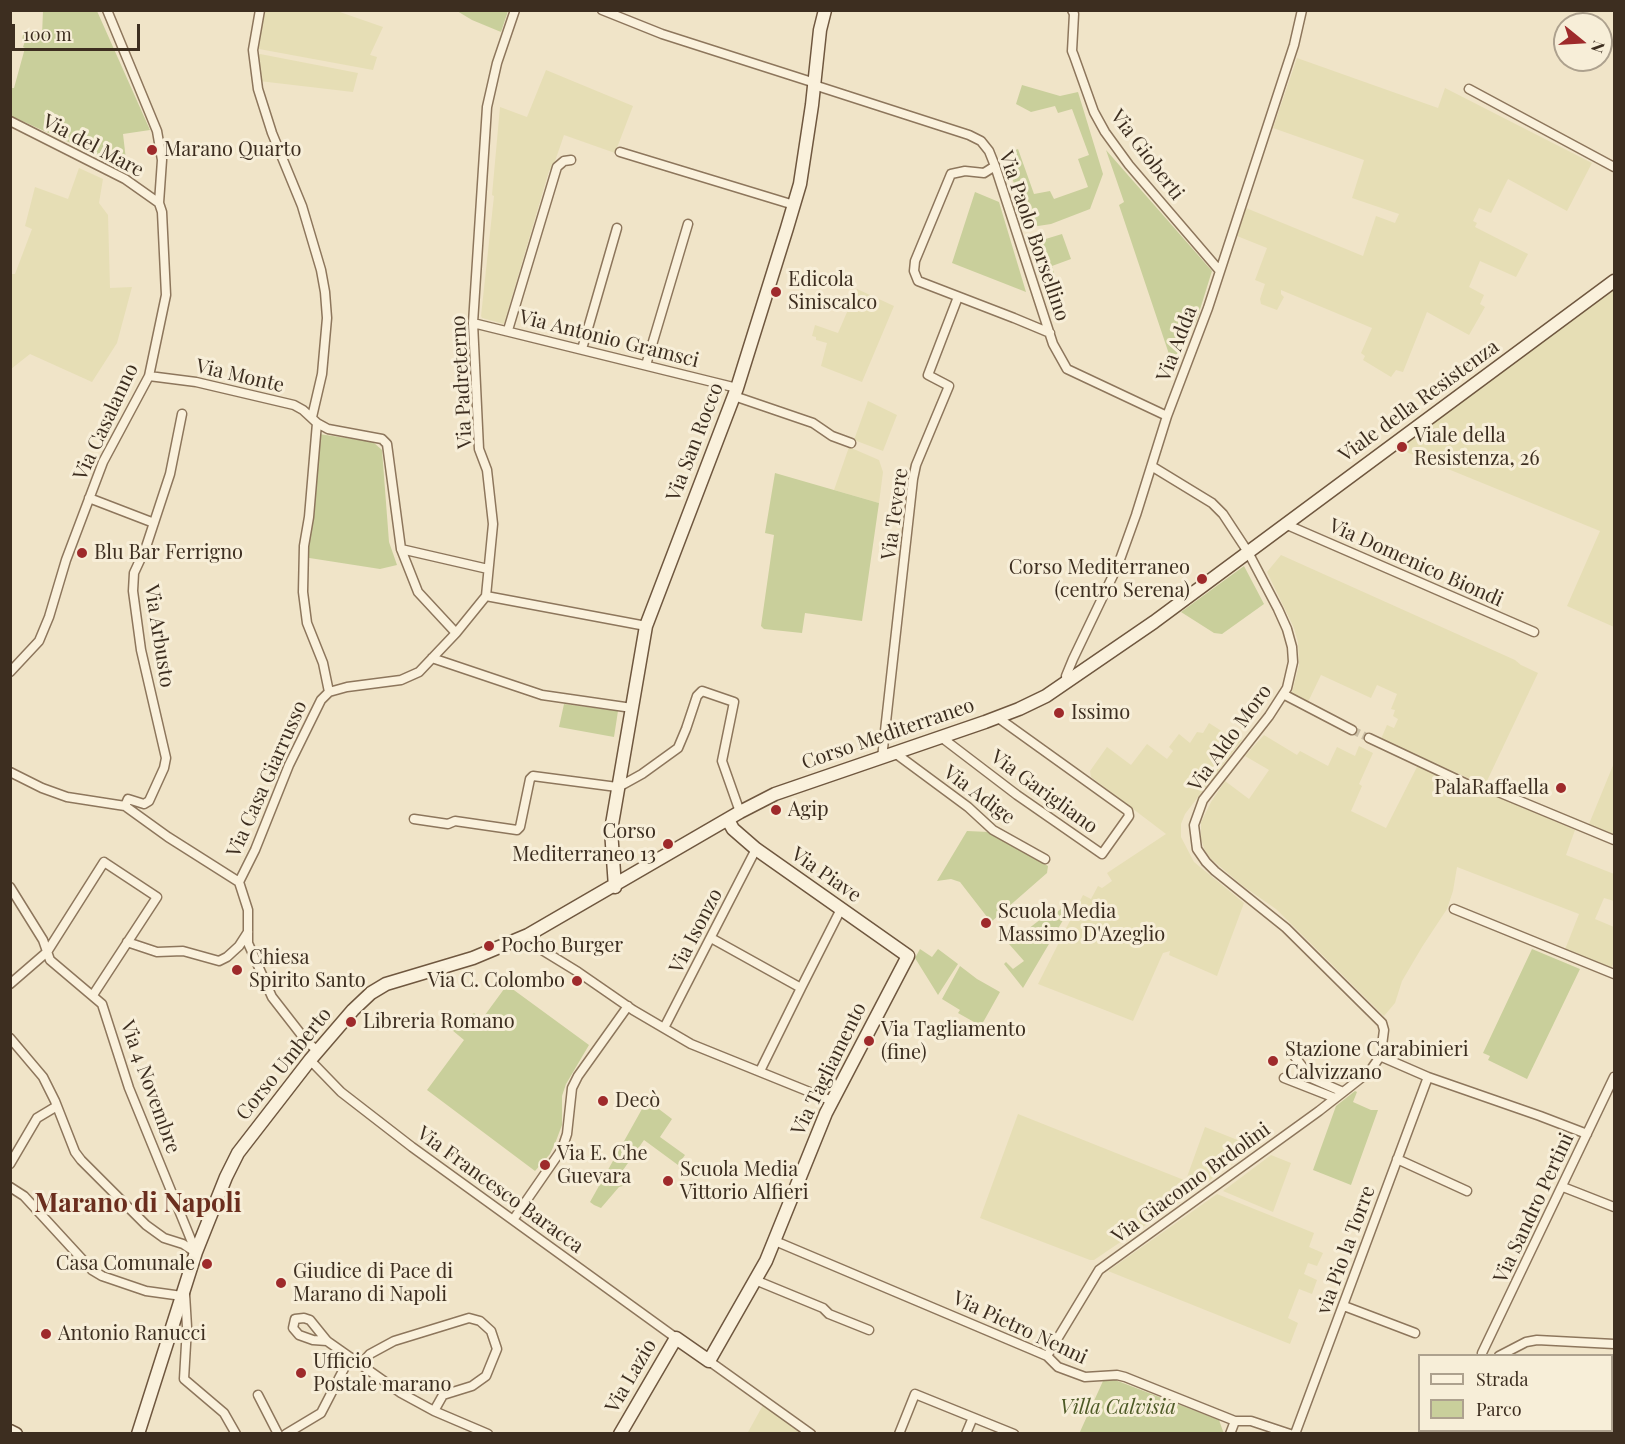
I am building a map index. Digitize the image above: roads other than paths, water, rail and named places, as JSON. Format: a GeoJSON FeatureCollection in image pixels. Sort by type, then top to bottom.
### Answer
{"type":"FeatureCollection","features":[{"type":"Feature","properties":{"kind":"main road","name":"Via San Rocco"},"geometry":{"type":"LineString","coordinates":[[615,887],[611,830],[646,626],[735,392],[794,205],[800,184],[815,84],[820,30],[825,10]]}},
{"type":"Feature","properties":{"kind":"main road","name":"Viale della Resistenza"},"geometry":{"type":"LineString","coordinates":[[1248,552],[1614,281]]}},
{"type":"Feature","properties":{"kind":"main road","name":"Corso Mediterraneo"},"geometry":{"type":"LineString","coordinates":[[528,935],[775,794],[997,717],[1038,700],[1067,683],[1248,552]]}},
{"type":"Feature","properties":{"kind":"main road","name":"Via Piave"},"geometry":{"type":"LineString","coordinates":[[728,820],[733,830],[756,849],[908,956]]}},
{"type":"Feature","properties":{"kind":"main road","name":"Corso Umberto"},"geometry":{"type":"LineString","coordinates":[[138,1434],[196,1252],[238,1153],[314,1056],[371,993],[386,984],[473,958],[528,935]]}},
{"type":"Feature","properties":{"kind":"main road","name":"Via Tagliamento"},"geometry":{"type":"LineString","coordinates":[[709,1361],[775,1241],[832,1101],[908,956]]}},
{"type":"Feature","properties":{"kind":"main road"},"geometry":{"type":"LineString","coordinates":[[676,1338],[709,1361]]}},
{"type":"Feature","properties":{"kind":"main road","name":"Via Lazio"},"geometry":{"type":"LineString","coordinates":[[620,1434],[676,1338]]}},
{"type":"Feature","properties":{"kind":"main road"},"geometry":{"type":"LineString","coordinates":[[10,1431],[16,1434]]}},
{"type":"Feature","properties":{"kind":"street","name":"Via Casalanno"},"geometry":{"type":"LineString","coordinates":[[10,672],[39,641],[103,462],[149,376],[166,295],[162,212],[159,203],[162,160],[157,131],[107,10]]}},
{"type":"Feature","properties":{"kind":"street"},"geometry":{"type":"LineString","coordinates":[[260,10],[253,50],[258,89],[272,134],[304,214],[325,292],[327,318],[322,374],[314,420],[309,517],[304,546],[303,592],[307,623],[323,663],[329,692],[347,687],[401,680],[419,672],[456,633],[486,596],[646,626]]}},
{"type":"Feature","properties":{"kind":"street","name":"Via Padreterno"},"geometry":{"type":"LineString","coordinates":[[486,596],[492,516],[487,470],[479,449],[473,323],[487,108],[497,63],[515,10]]}},
{"type":"Feature","properties":{"kind":"street","name":"Via Paolo Borsellino"},"geometry":{"type":"LineString","coordinates":[[602,10],[662,34],[969,135],[981,141],[989,151],[995,166],[1050,333],[1067,369],[1167,416]]}},
{"type":"Feature","properties":{"kind":"street","name":"Via Gioberti"},"geometry":{"type":"LineString","coordinates":[[1072,10],[1074,14],[1072,51],[1094,112],[1105,132],[1129,165],[1219,270]]}},
{"type":"Feature","properties":{"kind":"street","name":"Via Adda"},"geometry":{"type":"LineString","coordinates":[[1067,683],[1066,676],[1072,659],[1118,565],[1153,467],[1167,416],[1208,308],[1294,45],[1302,10]]}},
{"type":"Feature","properties":{"kind":"street"},"geometry":{"type":"LineString","coordinates":[[1470,89],[1614,167]]}},
{"type":"Feature","properties":{"kind":"street","name":"Via del Mare"},"geometry":{"type":"LineString","coordinates":[[10,121],[125,179],[159,203]]}},
{"type":"Feature","properties":{"kind":"street"},"geometry":{"type":"LineString","coordinates":[[620,152],[794,205]]}},
{"type":"Feature","properties":{"kind":"street"},"geometry":{"type":"LineString","coordinates":[[508,330],[557,167],[564,160],[571,160]]}},
{"type":"Feature","properties":{"kind":"street"},"geometry":{"type":"LineString","coordinates":[[995,166],[984,173],[965,171],[951,174],[915,261],[914,271],[918,281],[1050,333]]}},
{"type":"Feature","properties":{"kind":"street"},"geometry":{"type":"LineString","coordinates":[[646,365],[688,224]]}},
{"type":"Feature","properties":{"kind":"street"},"geometry":{"type":"LineString","coordinates":[[582,349],[617,228]]}},
{"type":"Feature","properties":{"kind":"street","name":"Via Tevere"},"geometry":{"type":"LineString","coordinates":[[882,758],[913,478],[916,465],[949,386],[928,375],[958,297]]}},
{"type":"Feature","properties":{"kind":"street","name":"Via Antonio Gramsci"},"geometry":{"type":"LineString","coordinates":[[473,323],[646,365],[735,392],[813,423],[832,436],[851,443]]}},
{"type":"Feature","properties":{"kind":"street","name":"Via Monte"},"geometry":{"type":"LineString","coordinates":[[149,376],[196,382],[294,405],[328,429],[382,439],[387,444],[401,549]]}},
{"type":"Feature","properties":{"kind":"street","name":"Via Arbusto"},"geometry":{"type":"LineString","coordinates":[[125,806],[128,799],[144,804],[148,801],[164,768],[165,758],[141,650],[133,591],[134,573],[146,547],[170,474],[182,414]]}},
{"type":"Feature","properties":{"kind":"street","name":"Via Aldo Moro"},"geometry":{"type":"LineString","coordinates":[[1153,467],[1212,503],[1223,513],[1248,552],[1278,609],[1290,638],[1293,662],[1291,678],[1269,716],[1203,800],[1194,825],[1197,849],[1215,871],[1286,928],[1382,1023],[1384,1030],[1380,1056]]}},
{"type":"Feature","properties":{"kind":"street"},"geometry":{"type":"LineString","coordinates":[[89,498],[154,523]]}},
{"type":"Feature","properties":{"kind":"street","name":"Via Domenico Biondi"},"geometry":{"type":"LineString","coordinates":[[1285,524],[1534,632]]}},
{"type":"Feature","properties":{"kind":"street"},"geometry":{"type":"LineString","coordinates":[[401,549],[488,569]]}},
{"type":"Feature","properties":{"kind":"street"},"geometry":{"type":"LineString","coordinates":[[401,549],[418,592],[456,633]]}},
{"type":"Feature","properties":{"kind":"street"},"geometry":{"type":"LineString","coordinates":[[432,658],[542,695],[632,708]]}},
{"type":"Feature","properties":{"kind":"street","name":"Via Casa Giarrusso"},"geometry":{"type":"LineString","coordinates":[[239,882],[255,850],[289,765],[321,700],[329,692]]}},
{"type":"Feature","properties":{"kind":"street"},"geometry":{"type":"LineString","coordinates":[[414,819],[448,824],[455,821],[517,830],[520,827],[530,780],[533,776],[617,787],[642,774],[678,748],[697,696],[702,692],[734,702],[722,761],[740,812]]}},
{"type":"Feature","properties":{"kind":"street"},"geometry":{"type":"LineString","coordinates":[[1283,694],[1352,730]]}},
{"type":"Feature","properties":{"kind":"street","name":"Via Garigliano"},"geometry":{"type":"LineString","coordinates":[[941,737],[1017,795],[1102,854],[1129,816],[1128,811],[997,717]]}},
{"type":"Feature","properties":{"kind":"street"},"geometry":{"type":"LineString","coordinates":[[1369,738],[1470,785],[1491,789],[1614,840]]}},
{"type":"Feature","properties":{"kind":"street","name":"Via Adige"},"geometry":{"type":"LineString","coordinates":[[895,753],[968,807],[993,830],[1045,859]]}},
{"type":"Feature","properties":{"kind":"street"},"geometry":{"type":"LineString","coordinates":[[10,772],[42,788],[68,797],[125,806],[168,837],[239,882]]}},
{"type":"Feature","properties":{"kind":"street","name":"Via Isonzo"},"geometry":{"type":"LineString","coordinates":[[664,1028],[756,849]]}},
{"type":"Feature","properties":{"kind":"street"},"geometry":{"type":"LineString","coordinates":[[10,984],[47,952],[104,862],[157,897],[93,995]]}},
{"type":"Feature","properties":{"kind":"street","name":"Via Francesco Baracca"},"geometry":{"type":"LineString","coordinates":[[239,882],[248,910],[248,943],[272,997],[307,1042],[314,1056],[341,1092],[676,1338]]}},
{"type":"Feature","properties":{"kind":"street","name":"Via 4 Novembre"},"geometry":{"type":"LineString","coordinates":[[10,887],[43,940],[50,960],[102,1004],[129,1088],[196,1252]]}},
{"type":"Feature","properties":{"kind":"street"},"geometry":{"type":"LineString","coordinates":[[760,1071],[841,909]]}},
{"type":"Feature","properties":{"kind":"street"},"geometry":{"type":"LineString","coordinates":[[1454,909],[1614,974]]}},
{"type":"Feature","properties":{"kind":"street"},"geometry":{"type":"LineString","coordinates":[[127,942],[157,952],[183,951],[219,961],[239,946],[248,932]]}},
{"type":"Feature","properties":{"kind":"street"},"geometry":{"type":"LineString","coordinates":[[528,935],[534,945],[691,1044],[832,1101]]}},
{"type":"Feature","properties":{"kind":"street"},"geometry":{"type":"LineString","coordinates":[[711,938],[801,988]]}},
{"type":"Feature","properties":{"kind":"street"},"geometry":{"type":"LineString","coordinates":[[513,1220],[562,1149],[567,1134],[572,1088],[578,1076],[628,1006]]}},
{"type":"Feature","properties":{"kind":"street"},"geometry":{"type":"LineString","coordinates":[[10,1038],[43,1077],[75,1152],[81,1160],[146,1225],[164,1238],[183,1244],[196,1252]]}},
{"type":"Feature","properties":{"kind":"street"},"geometry":{"type":"LineString","coordinates":[[1292,1053],[1311,1077],[1343,1092]]}},
{"type":"Feature","properties":{"kind":"street"},"geometry":{"type":"LineString","coordinates":[[1380,1056],[1428,1077],[1587,1134]]}},
{"type":"Feature","properties":{"kind":"street","name":"Via Giacomo Brdolini"},"geometry":{"type":"LineString","coordinates":[[1047,1356],[1099,1270],[1343,1092],[1370,1071],[1380,1056]]}},
{"type":"Feature","properties":{"kind":"street","name":"via Pio la Torre"},"geometry":{"type":"LineString","coordinates":[[1295,1434],[1428,1077]]}},
{"type":"Feature","properties":{"kind":"street","name":"Via Sandro Pertini"},"geometry":{"type":"LineString","coordinates":[[1482,1354],[1614,1077]]}},
{"type":"Feature","properties":{"kind":"street"},"geometry":{"type":"LineString","coordinates":[[1284,1078],[1335,1098]]}},
{"type":"Feature","properties":{"kind":"street"},"geometry":{"type":"LineString","coordinates":[[10,1164],[37,1118],[57,1106]]}},
{"type":"Feature","properties":{"kind":"street"},"geometry":{"type":"LineString","coordinates":[[1397,1159],[1467,1191]]}},
{"type":"Feature","properties":{"kind":"street"},"geometry":{"type":"LineString","coordinates":[[10,1187],[32,1203],[92,1270],[102,1276],[146,1291],[183,1291],[187,1327],[184,1379],[224,1413],[236,1434]]}},
{"type":"Feature","properties":{"kind":"street"},"geometry":{"type":"LineString","coordinates":[[1563,1187],[1614,1207]]}},
{"type":"Feature","properties":{"kind":"street","name":"Via Pietro Nenni"},"geometry":{"type":"LineString","coordinates":[[775,1241],[1047,1356],[1058,1367],[1091,1378],[1117,1375],[1125,1377],[1235,1421],[1251,1421],[1290,1434]]}},
{"type":"Feature","properties":{"kind":"street"},"geometry":{"type":"LineString","coordinates":[[755,1280],[869,1330]]}},
{"type":"Feature","properties":{"kind":"street"},"geometry":{"type":"LineString","coordinates":[[1344,1306],[1415,1333]]}},
{"type":"Feature","properties":{"kind":"street"},"geometry":{"type":"LineString","coordinates":[[361,1364],[370,1354],[394,1341],[469,1318],[480,1321],[491,1331],[498,1349],[486,1376],[472,1386],[444,1395],[434,1411]]}},
{"type":"Feature","properties":{"kind":"street"},"geometry":{"type":"LineString","coordinates":[[1503,1354],[1526,1342],[1537,1340],[1614,1344]]}},
{"type":"Feature","properties":{"kind":"street"},"geometry":{"type":"LineString","coordinates":[[327,1341],[401,1393],[434,1411],[488,1434]]}},
{"type":"Feature","properties":{"kind":"street"},"geometry":{"type":"LineString","coordinates":[[286,1434],[321,1413],[350,1356]]}},
{"type":"Feature","properties":{"kind":"street"},"geometry":{"type":"LineString","coordinates":[[709,1361],[811,1434]]}},
{"type":"Feature","properties":{"kind":"street"},"geometry":{"type":"LineString","coordinates":[[899,1434],[915,1394],[973,1420],[1014,1434]]}},
{"type":"Feature","properties":{"kind":"street"},"geometry":{"type":"LineString","coordinates":[[258,1395],[278,1434]]}},
{"type":"Feature","properties":{"kind":"street"},"geometry":{"type":"LineString","coordinates":[[966,1434],[973,1420]]}},
{"type":"Feature","properties":{"kind":"street"},"geometry":{"type":"LineString","coordinates":[[1230,1434],[1235,1421]]}},
{"type":"Feature","properties":{"kind":"tunnel"},"geometry":{"type":"LineString","coordinates":[[1352,730],[1369,738]]}},
{"type":"Feature","properties":{"kind":"place","name":"Marano Quarto"},"geometry":{"type":"Point","coordinates":[152,150]}},
{"type":"Feature","properties":{"kind":"place","name":"Edicola Siniscalco"},"geometry":{"type":"Point","coordinates":[776,292]}},
{"type":"Feature","properties":{"kind":"place","name":"Viale della Resistenza, 26"},"geometry":{"type":"Point","coordinates":[1402,447]}},
{"type":"Feature","properties":{"kind":"place","name":"Blu Bar Ferrigno"},"geometry":{"type":"Point","coordinates":[82,553]}},
{"type":"Feature","properties":{"kind":"place","name":"Corso Mediterraneo (centro Serena)"},"geometry":{"type":"Point","coordinates":[1202,579]}},
{"type":"Feature","properties":{"kind":"place","name":"Issimo"},"geometry":{"type":"Point","coordinates":[1059,713]}},
{"type":"Feature","properties":{"kind":"place","name":"PalaRaffaella"},"geometry":{"type":"Point","coordinates":[1561,788]}},
{"type":"Feature","properties":{"kind":"place","name":"Agip"},"geometry":{"type":"Point","coordinates":[776,810]}},
{"type":"Feature","properties":{"kind":"place","name":"Corso Mediterraneo 13"},"geometry":{"type":"Point","coordinates":[668,844]}},
{"type":"Feature","properties":{"kind":"place","name":"Scuola Media Massimo D'Azeglio"},"geometry":{"type":"Point","coordinates":[986,923]}},
{"type":"Feature","properties":{"kind":"place","name":"Pocho Burger"},"geometry":{"type":"Point","coordinates":[489,946]}},
{"type":"Feature","properties":{"kind":"place","name":"Chiesa Spirito Santo"},"geometry":{"type":"Point","coordinates":[237,970]}},
{"type":"Feature","properties":{"kind":"place","name":"Via C. Colombo"},"geometry":{"type":"Point","coordinates":[577,981]}},
{"type":"Feature","properties":{"kind":"place","name":"Libreria Romano"},"geometry":{"type":"Point","coordinates":[351,1022]}},
{"type":"Feature","properties":{"kind":"place","name":"Via Tagliamento (fine)"},"geometry":{"type":"Point","coordinates":[869,1041]}},
{"type":"Feature","properties":{"kind":"place","name":"Stazione Carabinieri Calvizzano"},"geometry":{"type":"Point","coordinates":[1273,1061]}},
{"type":"Feature","properties":{"kind":"place","name":"Decò"},"geometry":{"type":"Point","coordinates":[603,1101]}},
{"type":"Feature","properties":{"kind":"place","name":"Via E. Che Guevara"},"geometry":{"type":"Point","coordinates":[545,1165]}},
{"type":"Feature","properties":{"kind":"place","name":"Scuola Media Vittorio Alfieri"},"geometry":{"type":"Point","coordinates":[668,1181]}},
{"type":"Feature","properties":{"kind":"place","name":"Casa Comunale"},"geometry":{"type":"Point","coordinates":[207,1264]}},
{"type":"Feature","properties":{"kind":"place","name":"Giudice di Pace di Marano di Napoli"},"geometry":{"type":"Point","coordinates":[281,1283]}},
{"type":"Feature","properties":{"kind":"place","name":"Antonio Ranucci"},"geometry":{"type":"Point","coordinates":[46,1334]}},
{"type":"Feature","properties":{"kind":"place","name":"Ufficio Postale marano"},"geometry":{"type":"Point","coordinates":[301,1373]}},
{"type":"Feature","properties":{"kind":"district","name":"Marano di Napoli"},"geometry":{"type":"Point","coordinates":[138,1204]}},
{"type":"Feature","properties":{"kind":"park label","name":"Villa Calvisia"},"geometry":{"type":"Point","coordinates":[1118,1408]}}]}
